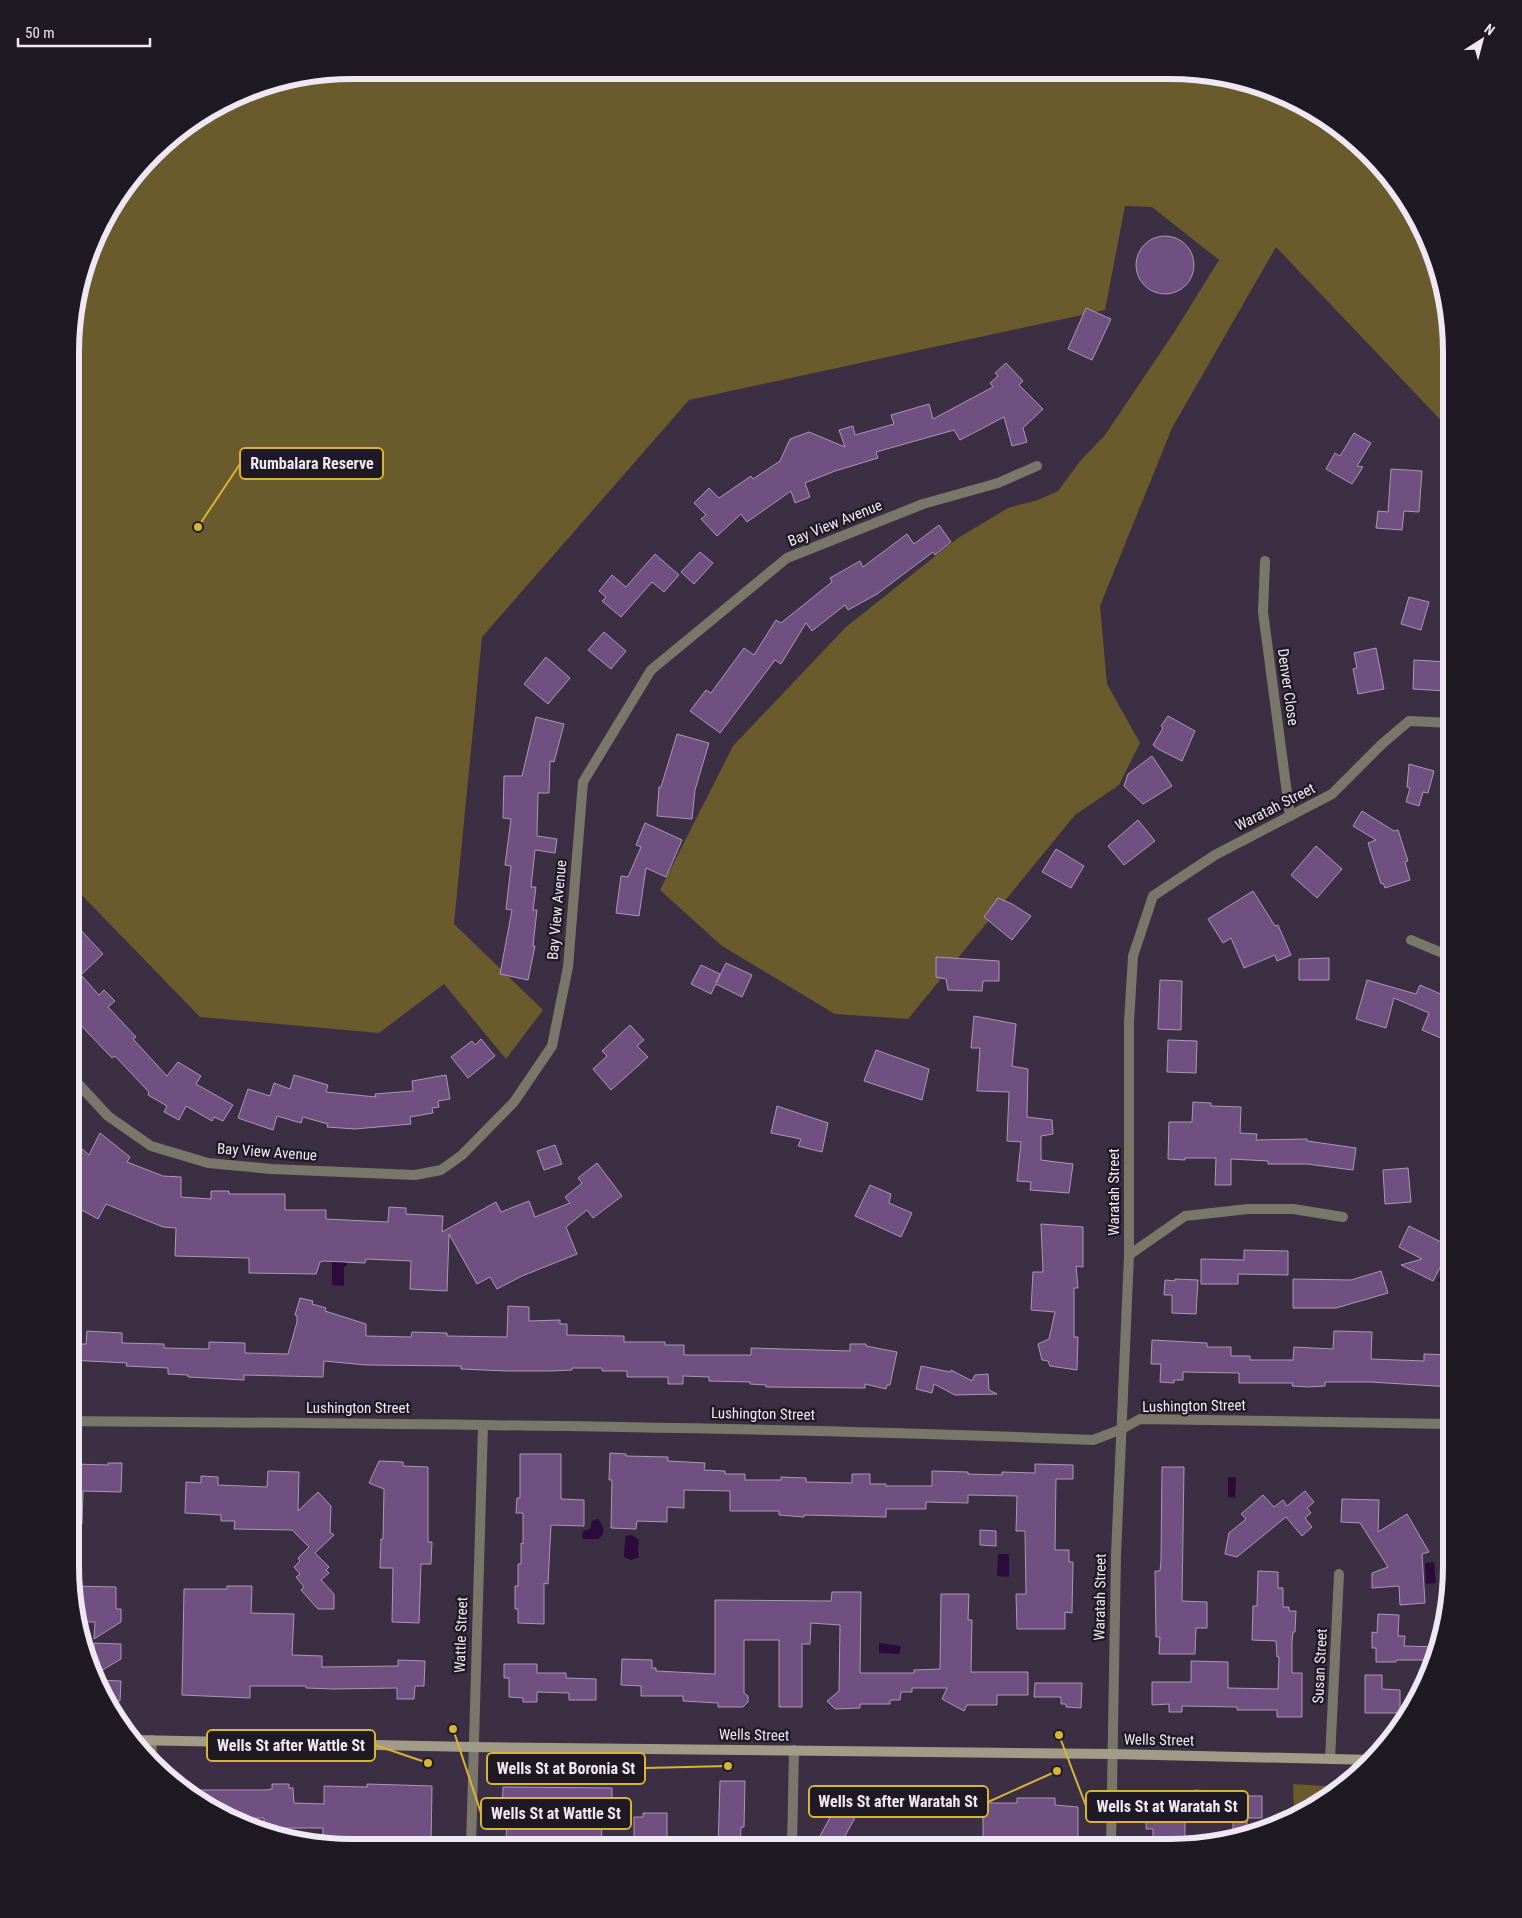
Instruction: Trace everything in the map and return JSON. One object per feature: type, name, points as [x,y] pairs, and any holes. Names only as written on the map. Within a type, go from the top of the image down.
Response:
[{"type":"street","name":"Bay View Avenue","points":[[79,1085],[108,1116],[151,1146],[208,1164],[415,1176],[441,1170],[462,1155],[514,1102],[552,1046],[568,967],[584,782],[651,670],[787,558],[923,504],[998,483],[1037,466]]},
{"type":"street","name":"Denver Close","points":[[1265,561],[1263,612],[1290,816]]},
{"type":"street","name":"Waratah Street","points":[[1111,1839],[1116,1556],[1129,1255],[1129,1022],[1133,956],[1153,896],[1215,854],[1332,794],[1382,744],[1410,721],[1443,723]]},
{"type":"street","points":[[1411,940],[1443,953]]},
{"type":"street","points":[[1129,1255],[1185,1216],[1248,1208],[1294,1209],[1343,1217]]},
{"type":"street","name":"Lushington Street","points":[[79,1421],[482,1424],[888,1432],[1093,1440],[1122,1429],[1140,1419],[1443,1424]]},
{"type":"street","name":"Wattle Street","points":[[471,1839],[472,1747],[482,1424]]},
{"type":"street","name":"Susan Street","points":[[1330,1759],[1339,1574]]},
{"type":"street","name":"Wells Street","points":[[141,1740],[472,1747],[1114,1754],[1362,1760]]},
{"type":"street","points":[[152,1740],[152,1752]]},
{"type":"street","points":[[792,1839],[794,1750]]},
{"type":"shaded area","points":[[334,79],[1188,79],[1224,84],[1258,93],[1307,115],[1350,146],[1376,172],[1397,200],[1407,215],[1422,247],[1429,264],[1438,298],[1443,334],[1443,423],[1276,247],[1172,428],[1100,606],[1107,684],[1140,743],[1119,785],[1075,815],[908,1019],[835,1014],[722,946],[660,890],[733,746],[846,627],[958,538],[1008,508],[1038,500],[1058,491],[1081,460],[1105,435],[1175,331],[1219,260],[1152,207],[1125,206],[1105,310],[689,400],[482,637],[454,924],[543,1010],[506,1059],[444,984],[379,1033],[200,1017],[79,892],[79,334],[84,298],[93,264],[115,215],[146,172],[172,146],[200,125],[231,107],[264,93],[298,84]]},
{"type":"shaded area","points":[[332,1262],[347,1262],[347,1265],[344,1267],[344,1286],[332,1285]]},
{"type":"shaded area","points":[[1443,1271],[1443,1284],[1438,1281]]},
{"type":"shaded area","points":[[1228,1477],[1236,1477],[1235,1498],[1228,1497]]},
{"type":"shaded area","points":[[597,1519],[602,1526],[602,1536],[598,1539],[583,1539],[583,1531],[590,1529],[592,1521]]},
{"type":"shaded area","points":[[632,1535],[639,1540],[639,1557],[631,1560],[624,1556],[626,1536]]},
{"type":"shaded area","points":[[998,1554],[1009,1554],[1009,1577],[997,1576]]},
{"type":"shaded area","points":[[1434,1562],[1436,1583],[1426,1584],[1425,1563]]},
{"type":"shaded area","points":[[879,1643],[901,1646],[899,1654],[879,1653]]},
{"type":"shaded area","points":[[1293,1784],[1331,1786],[1307,1803],[1294,1810]]},
{"type":"building","points":[[1159,236],[1171,236],[1186,244],[1194,259],[1194,271],[1186,286],[1171,294],[1159,294],[1144,286],[1136,271],[1136,259],[1144,244]]},
{"type":"building","points":[[1086,308],[1111,319],[1092,360],[1068,349]]},
{"type":"building","points":[[1006,363],[1023,381],[1019,385],[1043,409],[1023,428],[1027,442],[1012,446],[1004,417],[960,440],[954,430],[876,452],[878,458],[835,471],[805,483],[810,497],[795,503],[791,491],[747,522],[741,514],[717,536],[701,519],[706,515],[694,503],[709,488],[719,498],[751,476],[753,479],[780,461],[790,439],[809,432],[845,447],[839,430],[853,426],[855,435],[894,424],[891,415],[929,404],[933,419],[993,387],[990,383],[998,376],[995,373]]},
{"type":"building","points":[[1354,433],[1371,443],[1357,466],[1363,467],[1352,484],[1326,469],[1335,453],[1340,456]]},
{"type":"building","points":[[1391,469],[1422,471],[1419,512],[1404,511],[1402,530],[1376,528],[1378,511],[1388,512]]},
{"type":"building","points":[[939,525],[951,542],[935,555],[933,552],[877,594],[848,610],[845,605],[812,631],[806,623],[781,664],[775,660],[720,733],[690,711],[706,690],[711,693],[744,648],[754,655],[776,620],[781,623],[832,582],[830,578],[860,561],[863,567],[907,534],[914,544]]},
{"type":"building","points":[[700,552],[713,563],[694,584],[681,572]]},
{"type":"building","points":[[655,554],[679,575],[664,592],[652,582],[621,617],[602,601],[606,597],[599,591],[612,575],[626,587]]},
{"type":"building","points":[[1409,597],[1429,602],[1421,630],[1401,624]]},
{"type":"building","points":[[604,632],[626,651],[611,669],[588,650]]},
{"type":"building","points":[[1376,648],[1384,689],[1358,694],[1353,669],[1357,668],[1354,653]]},
{"type":"building","points":[[546,657],[570,678],[548,704],[524,684]]},
{"type":"building","points":[[1414,660],[1443,662],[1443,691],[1413,689]]},
{"type":"building","points":[[1168,716],[1195,731],[1182,761],[1153,745],[1163,728],[1161,726]]},
{"type":"building","points":[[536,717],[564,724],[554,762],[550,761],[549,793],[538,793],[537,836],[557,839],[555,853],[535,850],[531,887],[536,887],[533,910],[537,910],[533,946],[535,946],[528,980],[500,974],[512,910],[506,909],[511,866],[505,865],[511,819],[503,818],[504,776],[522,776]]},
{"type":"building","points":[[677,734],[709,743],[695,790],[692,819],[657,816],[659,787],[661,787]]},
{"type":"building","points":[[1152,756],[1172,786],[1143,804],[1124,786],[1128,774]]},
{"type":"building","points":[[1409,764],[1434,771],[1428,793],[1423,792],[1419,806],[1406,802],[1410,788],[1407,787]]},
{"type":"building","points":[[1362,811],[1394,831],[1398,830],[1408,861],[1405,862],[1410,880],[1385,888],[1383,883],[1381,884],[1368,843],[1376,840],[1353,826]]},
{"type":"building","points":[[1138,820],[1155,841],[1124,865],[1108,846]]},
{"type":"building","points":[[645,823],[682,840],[666,877],[646,868],[639,916],[616,913],[621,876],[628,877],[641,847],[636,845]]},
{"type":"building","points":[[1316,846],[1342,869],[1317,898],[1291,875]]},
{"type":"building","points":[[1056,849],[1084,866],[1071,888],[1042,872]]},
{"type":"building","points":[[1253,891],[1275,926],[1278,925],[1291,955],[1277,961],[1275,955],[1244,968],[1231,938],[1223,943],[1208,919]]},
{"type":"building","points":[[998,898],[1031,916],[1012,940],[984,917]]},
{"type":"building","points":[[79,928],[103,954],[81,975],[99,995],[104,990],[115,1001],[108,1007],[136,1037],[133,1039],[167,1076],[178,1062],[201,1076],[196,1084],[233,1105],[223,1121],[214,1117],[212,1121],[186,1106],[179,1120],[164,1112],[167,1106],[148,1095],[149,1092],[115,1056],[112,1058],[79,1023]]},
{"type":"building","points":[[936,957],[999,961],[999,981],[983,981],[982,991],[948,990],[946,979],[936,977]]},
{"type":"building","points":[[1329,958],[1329,980],[1299,980],[1299,959]]},
{"type":"building","points":[[726,963],[752,975],[742,997],[716,984],[711,994],[691,984],[701,965],[720,974],[716,983]]},
{"type":"building","points":[[1160,980],[1182,981],[1181,1030],[1158,1029]]},
{"type":"building","points":[[1367,980],[1416,994],[1420,985],[1443,995],[1443,1039],[1422,1030],[1429,1013],[1394,998],[1386,1028],[1356,1019]]},
{"type":"building","points":[[974,1016],[1016,1024],[1012,1066],[1028,1069],[1027,1117],[1052,1120],[1053,1134],[1041,1136],[1041,1160],[1073,1164],[1069,1193],[1030,1190],[1031,1182],[1017,1181],[1021,1142],[1007,1141],[1009,1092],[977,1091],[980,1048],[971,1048]]},
{"type":"building","points":[[630,1025],[644,1040],[637,1046],[648,1057],[611,1090],[593,1069],[607,1056],[602,1051]]},
{"type":"building","points":[[481,1039],[495,1056],[468,1078],[451,1057],[472,1041],[475,1045]]},
{"type":"building","points":[[1168,1040],[1197,1041],[1196,1073],[1167,1072]]},
{"type":"building","points":[[876,1050],[929,1069],[922,1100],[864,1081]]},
{"type":"building","points":[[294,1075],[328,1085],[326,1092],[376,1097],[375,1094],[413,1091],[412,1081],[446,1075],[450,1099],[438,1101],[439,1107],[432,1108],[433,1113],[410,1117],[411,1124],[355,1129],[327,1127],[328,1124],[303,1117],[301,1123],[277,1116],[273,1130],[238,1118],[248,1089],[270,1096],[274,1083],[290,1089]]},
{"type":"building","points":[[1193,1102],[1211,1103],[1211,1106],[1241,1107],[1240,1133],[1257,1134],[1256,1140],[1307,1139],[1307,1141],[1356,1148],[1353,1170],[1307,1164],[1268,1164],[1268,1161],[1231,1159],[1231,1185],[1215,1185],[1216,1158],[1168,1159],[1169,1122],[1192,1122]]},
{"type":"building","points":[[777,1106],[828,1123],[822,1152],[798,1146],[801,1139],[771,1133]]},
{"type":"building","points":[[100,1133],[130,1157],[127,1162],[163,1176],[181,1177],[181,1197],[211,1199],[211,1191],[229,1191],[229,1194],[285,1194],[285,1210],[326,1210],[326,1219],[388,1222],[389,1207],[406,1208],[406,1214],[443,1216],[442,1232],[496,1202],[501,1212],[529,1201],[535,1217],[570,1203],[565,1197],[582,1183],[578,1178],[597,1163],[622,1196],[593,1218],[587,1210],[566,1227],[577,1254],[522,1276],[497,1289],[490,1277],[477,1284],[449,1234],[447,1291],[410,1289],[411,1261],[366,1259],[365,1263],[324,1261],[320,1262],[316,1274],[249,1273],[249,1258],[175,1256],[176,1228],[163,1227],[106,1204],[98,1219],[79,1208],[79,1146],[89,1155]]},
{"type":"building","points":[[555,1145],[562,1164],[544,1170],[537,1151]]},
{"type":"building","points":[[1408,1168],[1411,1202],[1385,1204],[1383,1170]]},
{"type":"building","points":[[870,1185],[891,1194],[889,1203],[912,1213],[901,1237],[855,1216]]},
{"type":"building","points":[[1041,1224],[1083,1227],[1083,1267],[1076,1266],[1078,1288],[1074,1288],[1074,1337],[1078,1337],[1077,1370],[1050,1366],[1048,1361],[1042,1360],[1038,1344],[1049,1339],[1055,1312],[1031,1310],[1033,1272],[1043,1272]]},
{"type":"building","points":[[1409,1226],[1443,1241],[1443,1262],[1433,1281],[1401,1265],[1422,1259],[1399,1247]]},
{"type":"building","points":[[1244,1250],[1288,1251],[1288,1275],[1238,1274],[1238,1284],[1201,1284],[1201,1259],[1244,1260]]},
{"type":"building","points":[[1381,1271],[1388,1293],[1336,1308],[1293,1308],[1293,1279],[1351,1280]]},
{"type":"building","points":[[1175,1279],[1198,1280],[1196,1314],[1172,1313],[1172,1295],[1164,1295],[1165,1280],[1175,1281]]},
{"type":"building","points":[[300,1298],[313,1301],[312,1304],[326,1308],[325,1311],[366,1324],[366,1336],[411,1337],[412,1332],[447,1333],[447,1336],[507,1337],[508,1306],[529,1307],[529,1321],[560,1320],[560,1324],[567,1324],[567,1335],[624,1336],[624,1342],[665,1342],[665,1345],[684,1345],[684,1355],[751,1355],[751,1348],[850,1351],[850,1344],[866,1344],[866,1346],[897,1352],[890,1385],[887,1385],[886,1389],[865,1384],[865,1388],[766,1387],[766,1385],[750,1384],[750,1382],[709,1381],[709,1377],[683,1376],[683,1384],[668,1384],[668,1377],[627,1377],[627,1371],[602,1371],[602,1368],[507,1371],[461,1369],[461,1366],[366,1365],[324,1361],[323,1377],[244,1375],[244,1380],[188,1377],[188,1375],[168,1374],[168,1368],[126,1366],[127,1363],[79,1360],[79,1344],[86,1344],[87,1331],[122,1333],[122,1343],[164,1344],[164,1348],[209,1349],[209,1342],[245,1343],[245,1353],[288,1354],[297,1322],[297,1316],[295,1315]]},
{"type":"building","points":[[1334,1331],[1372,1332],[1371,1359],[1424,1361],[1424,1354],[1443,1355],[1443,1386],[1370,1382],[1325,1382],[1325,1386],[1308,1387],[1292,1386],[1293,1383],[1239,1383],[1239,1373],[1183,1372],[1183,1380],[1174,1380],[1174,1383],[1160,1382],[1161,1364],[1151,1364],[1152,1340],[1207,1343],[1207,1347],[1231,1347],[1231,1356],[1250,1356],[1250,1360],[1293,1360],[1294,1347],[1333,1349]]},
{"type":"building","points":[[921,1366],[950,1372],[951,1370],[972,1381],[975,1375],[988,1374],[989,1390],[997,1394],[955,1395],[934,1384],[932,1393],[916,1389]]},
{"type":"building","points":[[610,1453],[626,1454],[626,1456],[668,1457],[668,1461],[705,1463],[704,1470],[725,1471],[725,1474],[745,1474],[745,1480],[781,1480],[781,1477],[806,1478],[806,1482],[852,1483],[852,1474],[870,1474],[870,1484],[886,1484],[886,1486],[932,1486],[932,1471],[1002,1475],[1002,1472],[1035,1473],[1035,1464],[1073,1465],[1073,1479],[1056,1479],[1055,1550],[1069,1550],[1069,1562],[1073,1562],[1072,1613],[1065,1612],[1065,1629],[1017,1629],[1016,1594],[1026,1594],[1025,1531],[1016,1531],[1017,1496],[968,1495],[968,1503],[926,1502],[926,1509],[886,1509],[886,1517],[804,1515],[804,1517],[779,1515],[779,1511],[730,1511],[730,1491],[684,1490],[684,1508],[667,1507],[667,1522],[637,1521],[636,1529],[611,1528],[612,1480],[609,1480]]},
{"type":"building","points":[[520,1454],[561,1454],[561,1499],[584,1500],[584,1526],[551,1525],[548,1584],[544,1583],[544,1624],[518,1623],[518,1609],[515,1609],[515,1586],[518,1586],[518,1564],[521,1564],[521,1543],[523,1544],[523,1513],[516,1513],[517,1498],[520,1498]]},
{"type":"building","points":[[379,1461],[403,1462],[403,1466],[428,1467],[428,1542],[432,1542],[431,1564],[421,1564],[419,1623],[392,1622],[393,1568],[380,1568],[381,1539],[383,1539],[384,1489],[369,1483]]},
{"type":"building","points":[[108,1463],[122,1463],[121,1492],[83,1491],[82,1524],[79,1524],[79,1464],[108,1465]]},
{"type":"building","points":[[1162,1467],[1184,1467],[1182,1601],[1207,1602],[1207,1628],[1196,1628],[1195,1654],[1159,1654],[1160,1637],[1156,1637],[1155,1571],[1160,1571],[1161,1561]]},
{"type":"building","points":[[268,1471],[299,1472],[298,1511],[318,1492],[331,1506],[330,1532],[334,1535],[315,1553],[329,1567],[326,1570],[329,1573],[321,1580],[334,1594],[334,1609],[318,1609],[301,1590],[304,1587],[296,1577],[300,1574],[294,1567],[300,1561],[298,1558],[309,1547],[292,1530],[234,1529],[235,1521],[221,1521],[221,1515],[185,1513],[186,1482],[201,1483],[201,1476],[218,1477],[218,1485],[267,1487]]},
{"type":"building","points":[[1305,1491],[1314,1502],[1307,1508],[1311,1513],[1305,1518],[1312,1527],[1302,1536],[1286,1517],[1237,1557],[1225,1554],[1229,1533],[1246,1519],[1241,1514],[1263,1495],[1274,1507],[1283,1500],[1287,1506]]},
{"type":"building","points":[[1342,1499],[1379,1500],[1378,1532],[1407,1514],[1429,1552],[1422,1554],[1425,1603],[1400,1605],[1399,1586],[1372,1588],[1372,1573],[1388,1567],[1360,1523],[1341,1522]]},
{"type":"building","points":[[980,1530],[996,1531],[996,1546],[980,1545]]},
{"type":"building","points":[[1258,1571],[1278,1572],[1278,1588],[1283,1588],[1283,1607],[1289,1607],[1289,1611],[1296,1611],[1295,1632],[1293,1632],[1292,1642],[1292,1673],[1302,1673],[1302,1717],[1277,1717],[1277,1710],[1237,1710],[1237,1707],[1182,1706],[1182,1712],[1169,1712],[1169,1704],[1152,1705],[1152,1682],[1191,1682],[1191,1661],[1228,1662],[1228,1688],[1278,1689],[1279,1657],[1277,1657],[1276,1641],[1252,1640],[1253,1606],[1257,1606]]},
{"type":"building","points":[[79,1586],[116,1587],[116,1609],[121,1609],[121,1622],[94,1639],[95,1622],[84,1622]]},
{"type":"building","points":[[227,1586],[252,1586],[251,1613],[294,1614],[292,1655],[322,1656],[322,1667],[398,1666],[398,1660],[425,1661],[424,1686],[415,1686],[414,1699],[397,1699],[397,1688],[334,1689],[306,1688],[306,1686],[250,1686],[250,1698],[182,1695],[184,1589],[227,1589]]},
{"type":"building","points":[[832,1592],[861,1592],[860,1673],[914,1673],[914,1670],[940,1669],[941,1594],[969,1594],[968,1620],[972,1620],[971,1672],[1028,1672],[1028,1695],[997,1695],[997,1705],[967,1705],[964,1711],[942,1699],[947,1688],[912,1688],[912,1692],[901,1692],[900,1700],[890,1700],[890,1704],[860,1704],[860,1708],[835,1709],[827,1701],[839,1691],[840,1625],[811,1623],[810,1644],[802,1644],[802,1707],[779,1707],[779,1640],[744,1640],[744,1693],[748,1696],[748,1702],[743,1707],[718,1707],[718,1703],[683,1701],[683,1696],[641,1696],[641,1686],[621,1685],[622,1659],[652,1660],[652,1668],[656,1668],[656,1671],[715,1674],[715,1600],[831,1601]]},
{"type":"building","points":[[1378,1614],[1399,1615],[1398,1636],[1405,1636],[1404,1646],[1431,1647],[1427,1660],[1376,1662],[1376,1648],[1372,1648],[1372,1632],[1377,1633]]},
{"type":"building","points":[[94,1643],[121,1644],[121,1659],[100,1671],[94,1656]]},
{"type":"building","points":[[504,1664],[537,1664],[537,1673],[566,1673],[566,1678],[596,1679],[596,1700],[569,1700],[569,1693],[537,1692],[537,1702],[523,1702],[523,1698],[509,1697],[509,1678],[504,1678]]},
{"type":"building","points":[[1365,1675],[1382,1675],[1382,1689],[1400,1690],[1400,1713],[1365,1713]]},
{"type":"building","points":[[104,1680],[121,1681],[120,1701],[114,1701]]},
{"type":"building","points":[[1035,1683],[1082,1683],[1081,1708],[1066,1707],[1066,1704],[1061,1704],[1061,1697],[1034,1697]]},
{"type":"building","points":[[720,1781],[745,1781],[744,1827],[741,1827],[740,1839],[718,1839]]},
{"type":"building","points":[[272,1784],[289,1784],[289,1788],[293,1788],[294,1803],[324,1804],[324,1786],[367,1787],[367,1784],[432,1786],[431,1839],[334,1839],[323,1838],[323,1828],[284,1828],[284,1831],[264,1825],[264,1818],[247,1818],[231,1811],[198,1792],[198,1790],[272,1789]]},
{"type":"building","points":[[503,1787],[612,1788],[612,1826],[602,1826],[601,1839],[506,1839],[507,1808],[502,1808]]},
{"type":"building","points":[[1195,1790],[1209,1791],[1209,1793],[1262,1796],[1262,1818],[1247,1818],[1247,1828],[1233,1832],[1233,1821],[1185,1818],[1185,1837],[1179,1837],[1179,1839],[1153,1839],[1153,1829],[1146,1829],[1146,1820],[1143,1820],[1145,1795],[1161,1795],[1160,1800],[1195,1801]]},
{"type":"building","points":[[844,1792],[863,1803],[843,1839],[825,1839],[820,1836]]},
{"type":"building","points":[[958,1792],[986,1793],[985,1803],[1017,1803],[1017,1798],[1055,1798],[1055,1805],[1078,1807],[1078,1839],[983,1839],[983,1813],[948,1812],[948,1817],[865,1816],[866,1799],[909,1800],[909,1794],[958,1794]]},
{"type":"building","points":[[643,1813],[667,1813],[667,1839],[634,1839],[634,1817],[643,1817]]},
{"type":"place","name":"Rumbalara Reserve","points":[[198,527]]},
{"type":"place","name":"Wells St at Wattle St","points":[[453,1729]]},
{"type":"place","name":"Wells St at Waratah St","points":[[1059,1735]]},
{"type":"place","name":"Wells St after Wattle St","points":[[428,1763]]},
{"type":"place","name":"Wells St at Boronia St","points":[[728,1766]]},
{"type":"place","name":"Wells St after Waratah St","points":[[1057,1771]]}]
